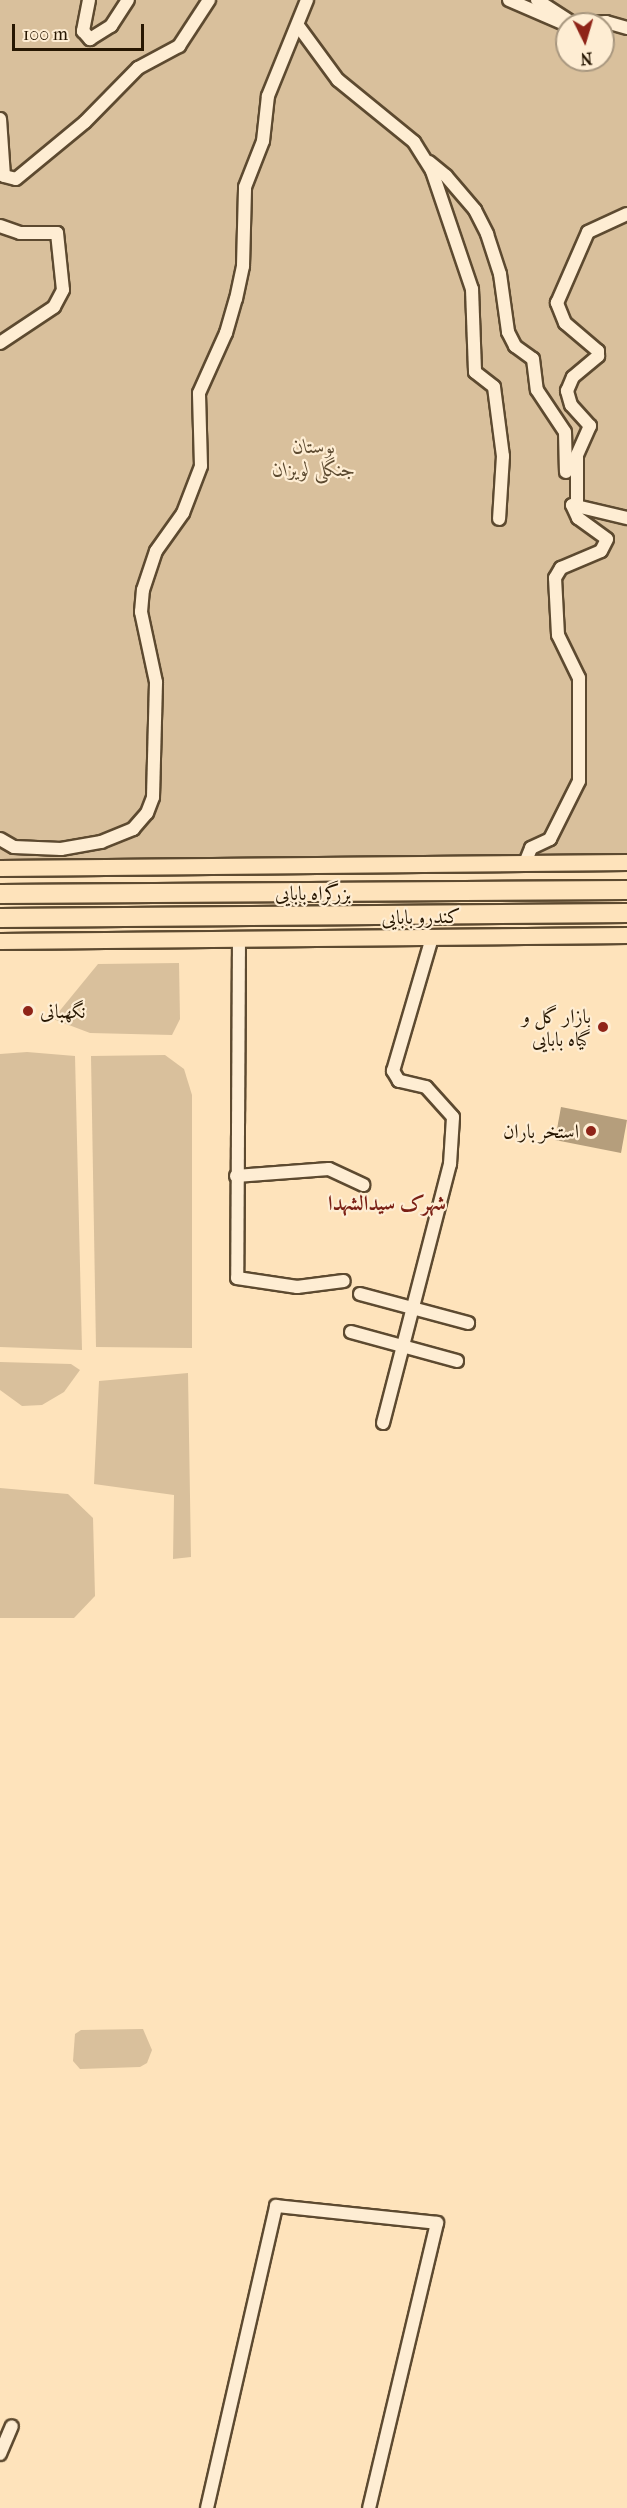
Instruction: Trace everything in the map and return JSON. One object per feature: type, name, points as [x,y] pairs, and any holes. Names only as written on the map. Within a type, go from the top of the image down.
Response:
[{"type":"highway","name":"بزرگراه بابایی","points":[[0,894],[627,890]]},
{"type":"highway","name":"بزرگراه بابایی","points":[[0,918],[627,913]]},
{"type":"main road","points":[[0,868],[627,863]]},
{"type":"main road","points":[[0,877],[159,867]]},
{"type":"main road","name":"کندرو بابایی","points":[[0,941],[627,935]]},
{"type":"street","points":[[89,0],[83,31],[90,39],[111,26],[128,0]]},
{"type":"street","points":[[0,119],[4,176],[16,179],[78,128],[138,68],[179,46],[209,0]]},
{"type":"street","points":[[0,839],[14,847],[61,849],[101,842],[133,829],[147,813],[153,797],[156,682],[141,612],[143,590],[156,551],[183,513],[201,466],[199,393],[226,333],[236,299],[243,266],[245,187],[263,141],[268,96],[299,27],[307,0]]},
{"type":"street","points":[[509,0],[555,20]]},
{"type":"street","points":[[537,0],[556,12]]},
{"type":"street","points":[[299,27],[338,80],[414,142],[428,162],[470,278],[475,372],[494,387],[503,456],[499,519]]},
{"type":"street","points":[[428,162],[446,176],[475,210],[488,234],[500,274],[508,332],[515,346],[533,359],[537,390],[565,432],[566,472]]},
{"type":"street","points":[[577,504],[577,455],[590,426],[571,405],[567,390],[573,377],[594,360],[598,351],[565,323],[558,303],[588,232],[627,214]]},
{"type":"street","points":[[0,226],[20,233],[57,233],[63,278],[61,297],[54,307],[0,343]]},
{"type":"street","points":[[525,863],[531,848],[550,839],[579,781],[579,678],[558,635],[555,578],[561,568],[601,552],[607,539],[572,511],[572,505],[577,504],[604,515],[627,519]]},
{"type":"street","points":[[383,1423],[450,1164],[453,1117],[426,1087],[399,1081],[393,1071],[432,938]]},
{"type":"street","points":[[239,939],[237,1278],[297,1287],[344,1281]]},
{"type":"street","points":[[236,1176],[329,1169],[363,1185]]},
{"type":"street","points":[[360,1294],[468,1323]]},
{"type":"street","points":[[351,1332],[457,1361]]},
{"type":"street","points":[[207,2508],[276,2206],[437,2223],[369,2508]]},
{"type":"street","points":[[0,2454],[12,2426]]},
{"type":"green space","name":"بوستان جنگلی لویزان","points":[[0,0],[627,0],[627,857],[0,860]]},
{"type":"green space","points":[[179,963],[180,1019],[172,1035],[90,1033],[53,1019],[98,964]]},
{"type":"green space","points":[[27,1052],[75,1056],[82,1350],[0,1347],[0,1054]]},
{"type":"green space","points":[[165,1055],[184,1069],[192,1095],[192,1348],[96,1347],[91,1056]]},
{"type":"green space","points":[[0,1362],[71,1364],[80,1370],[64,1392],[42,1405],[22,1406],[0,1390]]},
{"type":"green space","points":[[188,1373],[191,1557],[173,1559],[174,1495],[94,1484],[99,1381]]},
{"type":"green space","points":[[0,1488],[68,1494],[93,1518],[95,1596],[74,1618],[0,1618]]},
{"type":"green space","points":[[143,2029],[152,2050],[147,2063],[140,2067],[80,2069],[73,2061],[75,2034],[81,2030]]},
{"type":"shaded area","name":"استخر باران","points":[[561,1107],[627,1120],[621,1153],[555,1140]]},
{"type":"place","name":"نگهبانی","points":[[28,1011]]},
{"type":"place","name":"بازار گل و گیاه بابایی","points":[[603,1027]]},
{"type":"place","name":"استخر باران","points":[[591,1131]]},
{"type":"district","name":"شهرک سیدالشهدا","points":[[387,1203]]}]
